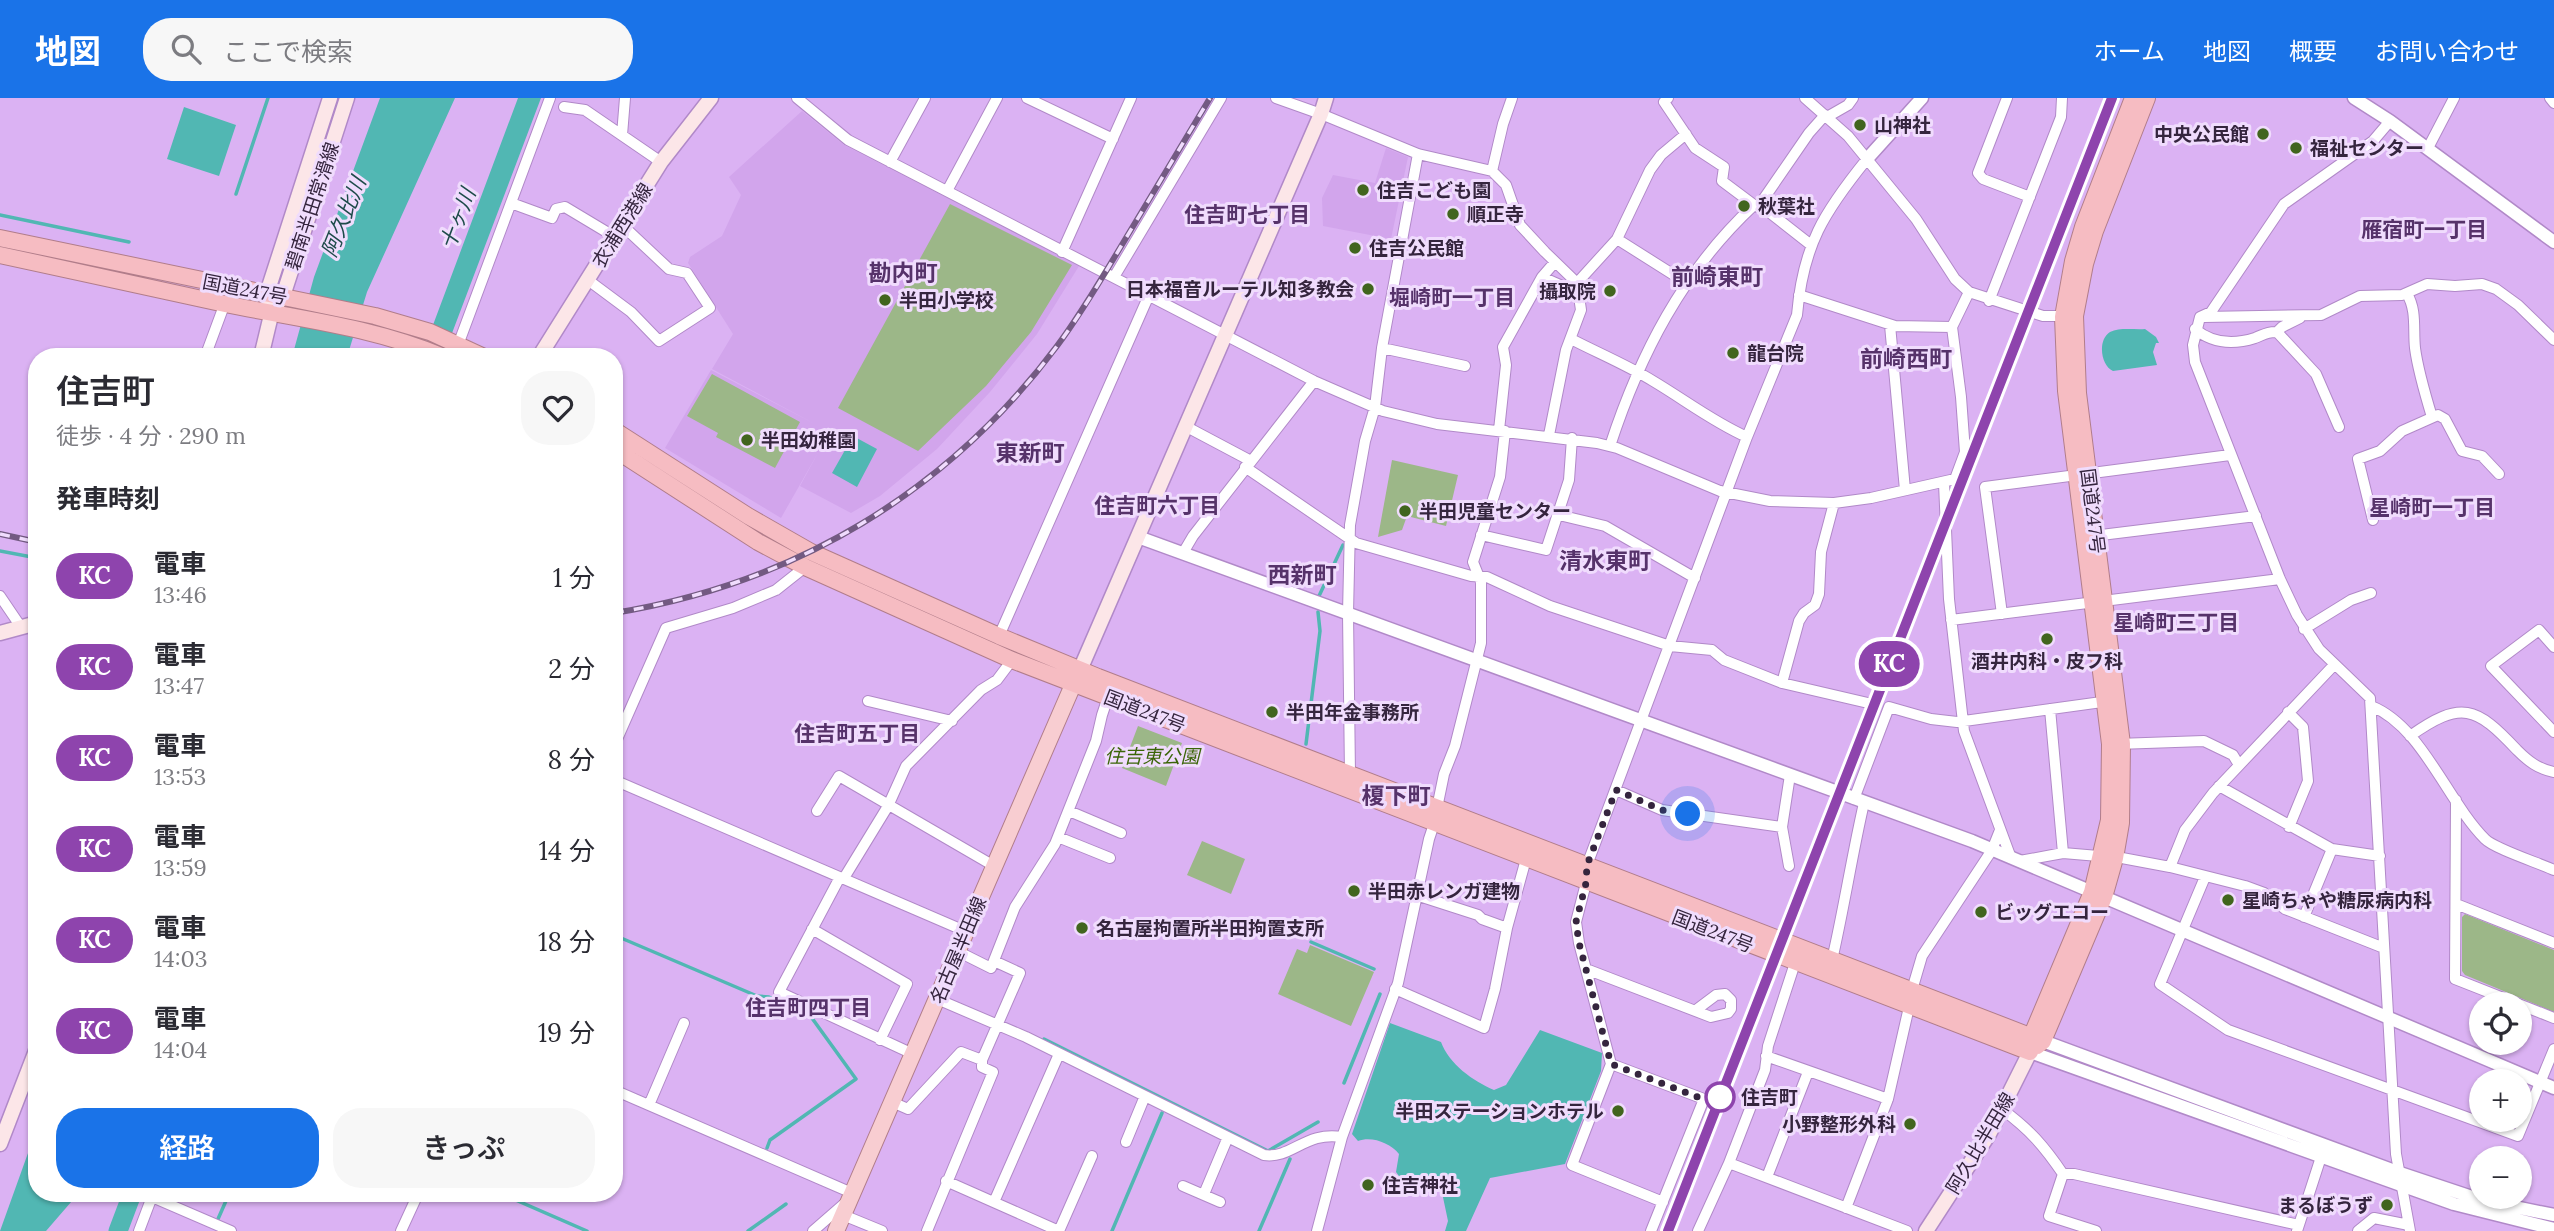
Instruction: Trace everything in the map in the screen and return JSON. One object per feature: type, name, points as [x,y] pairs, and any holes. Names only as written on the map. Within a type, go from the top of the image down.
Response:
[{"type":"highway","name":"国道247号","points":[[2034,1043],[2098,894],[2108,857],[2116,744],[2083,475],[2066,391],[2073,261],[2083,226],[2133,98]]},
{"type":"highway","name":"国道247号","points":[[2069,316],[2095,231],[2147,98]]},
{"type":"highway","name":"国道247号","points":[[0,239],[304,300],[411,335],[430,348]]},
{"type":"highway","name":"国道247号","points":[[0,255],[225,303],[455,343],[465,348]]},
{"type":"highway","name":"国道247号","points":[[623,436],[748,516],[811,552],[999,636],[1077,677],[1108,697],[1435,816],[1587,865],[1912,990],[2034,1043]]},
{"type":"highway","name":"国道247号","points":[[623,455],[758,542],[805,568],[1012,660],[1077,677],[1350,775],[1526,859],[1586,883],[1909,1007],[2034,1043]]},
{"type":"main road","name":"碧南半田常滑線","points":[[272,311],[267,293],[297,197],[299,178],[330,98]]},
{"type":"main road","name":"碧南半田常滑線","points":[[263,348],[272,311],[284,296],[347,98]]},
{"type":"main road","name":"衣浦西港線","points":[[545,348],[662,162],[711,98]]},
{"type":"main road","points":[[1077,677],[1326,98]]},
{"type":"main road","points":[[0,633],[28,625]]},
{"type":"main road","name":"名古屋半田線","points":[[836,1231],[1077,677]]},
{"type":"main road","name":"阿久比半田線","points":[[1926,1231],[2003,1110],[2034,1043]]},
{"type":"main road","points":[[0,1144],[28,1071]]},
{"type":"street","points":[[455,343],[550,98]]},
{"type":"street","points":[[622,135],[625,98]]},
{"type":"street","points":[[797,98],[848,140],[1314,381],[1383,411],[1437,424],[1549,435],[1610,446],[1727,492],[1770,501],[1834,503],[1871,498],[1955,479],[1965,452],[1952,327],[1969,292]]},
{"type":"street","points":[[890,162],[925,98]]},
{"type":"street","points":[[947,191],[997,98]]},
{"type":"street","points":[[1027,98],[1113,139]]},
{"type":"street","points":[[1062,251],[1131,98]]},
{"type":"street","points":[[1114,277],[1221,98]]},
{"type":"street","points":[[1276,98],[1418,154],[1492,171],[1506,185],[1520,225],[1578,288],[1581,310],[1558,380],[1549,435]]},
{"type":"street","points":[[1492,171],[1512,98]]},
{"type":"street","points":[[1668,98],[1664,102],[1695,148],[1724,167],[1722,181],[1811,244]]},
{"type":"street","points":[[1805,98],[1848,136],[1916,219],[1955,279],[1969,292],[1989,301],[2043,316],[2069,316]]},
{"type":"street","points":[[1610,446],[1639,373],[1685,282],[1721,236],[1756,206],[1810,133],[1826,116],[1849,105],[1853,98]]},
{"type":"street","points":[[1663,1202],[1572,1165],[1611,1064],[1576,922],[1586,883],[1587,865],[1746,437],[1797,316],[1811,244],[1823,217],[1867,159],[1922,98]]},
{"type":"street","points":[[2007,98],[1978,173],[1983,179],[2031,197]]},
{"type":"street","points":[[1989,301],[2061,117],[2062,98]]},
{"type":"street","points":[[2354,98],[2428,148],[2554,242]]},
{"type":"street","points":[[2428,148],[2454,98]]},
{"type":"street","points":[[2550,98],[2554,103]]},
{"type":"street","points":[[564,107],[585,110],[662,162]]},
{"type":"street","points":[[2358,1231],[2374,1218],[2409,1228],[2396,1154],[2371,705],[2365,691],[2334,665],[2304,629],[2280,579],[2230,455],[2195,362],[2193,345],[2200,317],[2211,312],[2284,204],[2373,141],[2390,121]]},
{"type":"street","points":[[1578,288],[1617,239],[1650,170],[1661,155],[1686,134]]},
{"type":"street","points":[[1350,775],[1350,539],[1365,441],[1375,407],[1382,348],[1418,154]]},
{"type":"street","points":[[511,203],[552,218],[556,209],[565,207],[618,231],[669,268],[687,273],[710,308],[659,341],[631,312],[588,280]]},
{"type":"street","points":[[1617,239],[1685,282]]},
{"type":"street","points":[[1317,1231],[1342,1137],[1395,989],[1444,774],[1455,746],[1481,643],[1480,582],[1473,562],[1500,477],[1506,365],[1503,347],[1542,277],[1555,262]]},
{"type":"street","points":[[1542,277],[1578,288]]},
{"type":"street","points":[[2200,317],[2303,317],[2321,315],[2360,296],[2407,294],[2427,284],[2488,286],[2518,305],[2554,340]]},
{"type":"street","points":[[2407,294],[2414,315],[2415,349],[2432,417]]},
{"type":"street","points":[[999,636],[1149,295]]},
{"type":"street","points":[[1799,295],[1890,325],[1952,327]]},
{"type":"street","points":[[208,348],[225,303]]},
{"type":"street","points":[[2277,332],[2303,317]]},
{"type":"street","points":[[1890,325],[1905,490]]},
{"type":"street","points":[[2195,329],[2217,343],[2252,339],[2270,331],[2277,332],[2316,374],[2339,427]]},
{"type":"street","points":[[1571,339],[1639,373],[1714,422],[1746,437]]},
{"type":"street","points":[[1382,348],[1465,366]]},
{"type":"street","points":[[1183,553],[1193,536],[1314,381]]},
{"type":"street","points":[[2373,520],[2358,459],[2380,452],[2402,431],[2432,417],[2438,415],[2445,419],[2462,452],[2482,456],[2499,474]]},
{"type":"street","points":[[1185,426],[1248,464],[1350,539],[1415,561],[1503,582],[1537,601],[1670,646],[1712,650],[1724,660],[1782,683],[1868,703]]},
{"type":"street","points":[[1481,535],[1546,550],[1569,480],[1572,438]]},
{"type":"street","points":[[2002,614],[1985,487],[2230,455]]},
{"type":"street","points":[[1944,483],[1951,620],[1963,720],[1968,745],[2000,830],[2015,860]]},
{"type":"street","points":[[1782,683],[1799,621],[1804,613],[1815,605],[1819,594],[1821,552],[1834,503]]},
{"type":"street","points":[[1559,515],[1605,526],[1695,578]]},
{"type":"street","points":[[2091,536],[2256,516]]},
{"type":"street","points":[[1138,537],[1992,850],[2554,1088]]},
{"type":"street","points":[[623,726],[666,628],[733,608],[776,590],[805,568]]},
{"type":"street","points":[[1951,620],[2280,579]]},
{"type":"street","points":[[2304,629],[2351,600],[2371,593]]},
{"type":"street","points":[[0,596],[21,627]]},
{"type":"street","points":[[2554,647],[2539,630],[2491,666],[2554,732]]},
{"type":"street","points":[[913,1055],[779,992],[842,877],[888,806],[906,766],[981,690],[997,680],[1012,660]]},
{"type":"street","points":[[2170,867],[2185,830],[2219,786],[2334,665]]},
{"type":"street","points":[[957,951],[991,968],[1015,907],[1058,837],[1097,741],[1108,697]]},
{"type":"street","points":[[868,701],[952,721]]},
{"type":"street","points":[[1832,960],[1843,917],[1859,801],[1889,707],[1931,719],[1957,722],[2111,701]]},
{"type":"street","points":[[2371,705],[2388,713],[2410,736],[2487,841],[2554,870]]},
{"type":"street","points":[[2050,709],[2063,853]]},
{"type":"street","points":[[2288,712],[2303,727],[2308,781],[2289,827]]},
{"type":"street","points":[[2410,736],[2444,715],[2467,713],[2488,720],[2532,764],[2554,772]]},
{"type":"street","points":[[2116,744],[2204,740],[2233,755],[2239,765]]},
{"type":"street","points":[[1789,866],[1782,827],[1790,775]]},
{"type":"street","points":[[817,811],[839,776],[994,866]]},
{"type":"street","points":[[623,784],[965,931]]},
{"type":"street","points":[[2219,786],[2332,849],[2380,856]]},
{"type":"street","points":[[1616,790],[1662,810],[1782,827]]},
{"type":"street","points":[[2456,800],[2455,979],[2554,1018]]},
{"type":"street","points":[[1069,811],[1121,833]]},
{"type":"street","points":[[1912,990],[1923,956],[1992,850],[2000,830]]},
{"type":"street","points":[[1058,837],[1110,858]]},
{"type":"street","points":[[2304,917],[2332,849]]},
{"type":"street","points":[[2015,860],[2063,853],[2170,867],[2264,893],[2285,909],[2384,948]]},
{"type":"street","points":[[1395,989],[1484,1028],[1526,859]]},
{"type":"street","points":[[2205,877],[2160,984],[2228,1030],[2518,1136],[2554,1049]]},
{"type":"street","points":[[1416,895],[1478,915],[1507,928]]},
{"type":"street","points":[[2456,904],[2554,943]]},
{"type":"street","points":[[812,929],[907,984],[880,1040]]},
{"type":"street","points":[[927,1231],[993,1072],[982,1067],[982,1060],[1020,973],[994,961]]},
{"type":"street","points":[[1698,1231],[1729,1163],[1765,1070],[1766,1056],[1795,963]]},
{"type":"street","points":[[1586,969],[1696,1010]]},
{"type":"street","points":[[937,999],[998,1025],[1269,1156],[1287,1151],[1317,1136],[1342,1137]]},
{"type":"street","points":[[1846,1208],[1888,1099],[1909,1007]]},
{"type":"street","points":[[649,1105],[684,1023]]},
{"type":"street","points":[[2034,1043],[2321,1157],[2454,1204],[2540,1228],[2554,1229]]},
{"type":"street","points":[[2034,1043],[2400,1173],[2482,1200],[2554,1215]]},
{"type":"street","points":[[892,1102],[908,1109],[961,1052],[982,1060]]},
{"type":"street","points":[[994,1202],[1059,1054]]},
{"type":"street","points":[[1766,1056],[1888,1099]]},
{"type":"street","points":[[1611,1064],[1703,1099],[1651,1231]]},
{"type":"street","points":[[1767,1177],[1808,1072]]},
{"type":"street","points":[[623,1094],[848,1202],[882,1231]]},
{"type":"street","points":[[1126,1142],[1145,1097]]},
{"type":"street","points":[[2003,1110],[2028,1128],[2045,1146],[2063,1174]]},
{"type":"street","points":[[1203,1194],[1228,1137]]},
{"type":"street","points":[[946,1181],[1059,1231],[1092,1157]]},
{"type":"street","points":[[2063,1174],[2074,1174],[2298,1228],[2321,1157]]},
{"type":"street","points":[[1729,1163],[1907,1231]]},
{"type":"street","points":[[2063,1174],[2049,1216],[2096,1231]]},
{"type":"street","points":[[1183,1186],[1220,1202]]},
{"type":"street","points":[[139,1231],[150,1202]]},
{"type":"street","points":[[168,1202],[227,1230]]},
{"type":"street","points":[[401,1231],[414,1202]]},
{"type":"street","points":[[813,1231],[848,1202]]},
{"type":"shaded area","name":"半田小学校","points":[[802,111],[844,145],[1079,266],[1037,334],[990,392],[937,449],[880,496],[851,513],[800,486],[819,451],[781,518],[665,448],[711,370],[817,425],[712,369],[733,334],[688,263],[690,257],[722,236],[741,195],[729,177]]},
{"type":"shaded area","name":"住吉こども園","points":[[1386,148],[1408,157],[1391,239],[1323,226],[1322,198],[1333,175],[1375,183]]},
{"type":"green space","points":[[950,204],[1072,265],[1031,332],[986,386],[918,451],[838,408]]},
{"type":"green space","points":[[712,374],[800,422],[775,468],[716,437],[718,433],[687,416]]},
{"type":"green space","points":[[1392,460],[1458,475],[1446,526],[1407,516],[1402,530],[1378,537]]},
{"type":"green space","name":"住吉東公園","points":[[1138,726],[1182,743],[1166,786],[1122,768]]},
{"type":"green space","points":[[1202,841],[1245,859],[1231,894],[1187,875]]},
{"type":"green space","points":[[2465,914],[2554,950],[2554,1012],[2532,1003],[2532,992],[2506,992],[2465,975],[2462,971],[2462,917]]},
{"type":"green space","points":[[1310,945],[1374,972],[1351,1026],[1278,994],[1297,949],[1307,953]]},
{"type":"water","name":"阿久比川","points":[[380,98],[455,98],[367,292],[350,348],[294,348],[314,277]]},
{"type":"water","points":[[518,98],[541,98],[446,348],[424,348]]},
{"type":"water","points":[[184,107],[236,125],[219,176],[167,159]]},
{"type":"water","points":[[2145,329],[2156,337],[2159,343],[2156,343],[2153,352],[2157,365],[2113,371],[2109,368],[2102,353],[2106,336],[2118,330]]},
{"type":"water","points":[[853,436],[877,449],[857,487],[832,473]]},
{"type":"water","points":[[1390,1023],[1441,1042],[1450,1058],[1463,1071],[1494,1090],[1506,1085],[1540,1030],[1602,1053],[1601,1071],[1565,1164],[1490,1178],[1466,1231],[1445,1231],[1448,1221],[1440,1183],[1432,1179],[1411,1188],[1407,1187],[1396,1172],[1399,1154],[1395,1150],[1375,1140],[1358,1141],[1352,1134]]},
{"type":"water","points":[[28,1153],[28,1202],[71,1202],[46,1231],[0,1231]]},
{"type":"waterway","points":[[236,194],[268,98]]},
{"type":"waterway","points":[[0,215],[129,242]]},
{"type":"waterway","points":[[1319,596],[1343,545]]},
{"type":"waterway","points":[[0,551],[28,556]]},
{"type":"waterway","points":[[1306,744],[1320,631],[1318,612]]},
{"type":"waterway","points":[[623,939],[757,996],[769,997],[809,1014],[856,1079],[770,1140],[767,1148]]},
{"type":"waterway","points":[[1311,942],[1374,969]]},
{"type":"waterway","points":[[1344,1083],[1380,994]]},
{"type":"waterway","points":[[1044,1039],[1268,1151],[1318,1122]]},
{"type":"waterway","points":[[1112,1231],[1162,1113]]},
{"type":"waterway","points":[[1259,1231],[1290,1159]]},
{"type":"waterway","name":"十ヶ川","points":[[118,1231],[129,1202]]},
{"type":"waterway","points":[[218,1219],[225,1202]]},
{"type":"waterway","points":[[520,1202],[587,1231]]},
{"type":"waterway","points":[[748,1231],[786,1204]]},
{"type":"railway","points":[[623,611],[680,599],[744,580],[805,554],[862,523],[916,487],[967,445],[1014,398],[1066,334],[1210,98]]},
{"type":"railway","points":[[1668,1231],[2112,98]]},
{"type":"railway","points":[[0,534],[28,540]]},
{"type":"train","name":"KC","points":[[1668,1231],[2112,98]]},
{"type":"place","name":"山神社","points":[[1860,125]]},
{"type":"place","name":"中央公民館","points":[[2263,134]]},
{"type":"place","name":"福祉センター","points":[[2296,148]]},
{"type":"place","name":"住吉こども園","points":[[1363,190]]},
{"type":"place","name":"秋葉社","points":[[1744,206]]},
{"type":"place","name":"順正寺","points":[[1453,214]]},
{"type":"place","name":"住吉公民館","points":[[1355,248]]},
{"type":"place","name":"日本福音ルーテル知多教会","points":[[1368,289]]},
{"type":"place","name":"攝取院","points":[[1610,291]]},
{"type":"place","name":"半田小学校","points":[[885,300]]},
{"type":"place","name":"龍台院","points":[[1733,353]]},
{"type":"place","name":"半田幼稚園","points":[[747,440]]},
{"type":"place","name":"半田児童センター","points":[[1405,511]]},
{"type":"place","name":"酒井内科・皮フ科","points":[[2047,639]]},
{"type":"place","name":"半田年金事務所","points":[[1272,712]]},
{"type":"place","name":"半田赤レンガ建物","points":[[1354,891]]},
{"type":"place","name":"星崎ちゃや糖尿病内科","points":[[2228,900]]},
{"type":"place","name":"ビッグエコー","points":[[1981,912]]},
{"type":"place","name":"名古屋拘置所半田拘置支所","points":[[1082,928]]},
{"type":"place","name":"住吉町","points":[[1720,1097]]},
{"type":"place","name":"半田ステーションホテル","points":[[1618,1111]]},
{"type":"place","name":"小野整形外科","points":[[1910,1124]]},
{"type":"place","name":"住吉神社","points":[[1368,1185]]},
{"type":"place","name":"まるぼうず","points":[[2387,1205]]},
{"type":"district","name":"住吉町七丁目","points":[[1247,215]]},
{"type":"district","name":"雁宿町一丁目","points":[[2424,230]]},
{"type":"district","name":"勘内町","points":[[903,273]]},
{"type":"district","name":"前崎東町","points":[[1717,277]]},
{"type":"district","name":"堀崎町一丁目","points":[[1452,298]]},
{"type":"district","name":"前崎西町","points":[[1906,359]]},
{"type":"district","name":"東新町","points":[[1030,453]]},
{"type":"district","name":"住吉町六丁目","points":[[1157,506]]},
{"type":"district","name":"星崎町一丁目","points":[[2432,508]]},
{"type":"district","name":"清水東町","points":[[1605,561]]},
{"type":"district","name":"西新町","points":[[1302,575]]},
{"type":"district","name":"星崎町三丁目","points":[[2176,623]]},
{"type":"district","name":"住吉町五丁目","points":[[857,734]]},
{"type":"district","name":"榎下町","points":[[1396,796]]},
{"type":"district","name":"住吉町四丁目","points":[[808,1008]]},
{"type":"route","points":[[1688,814],[1662,810],[1616,790],[1587,865],[1586,883],[1576,922],[1579,943],[1611,1064],[1703,1099],[1720,1097]]}]
